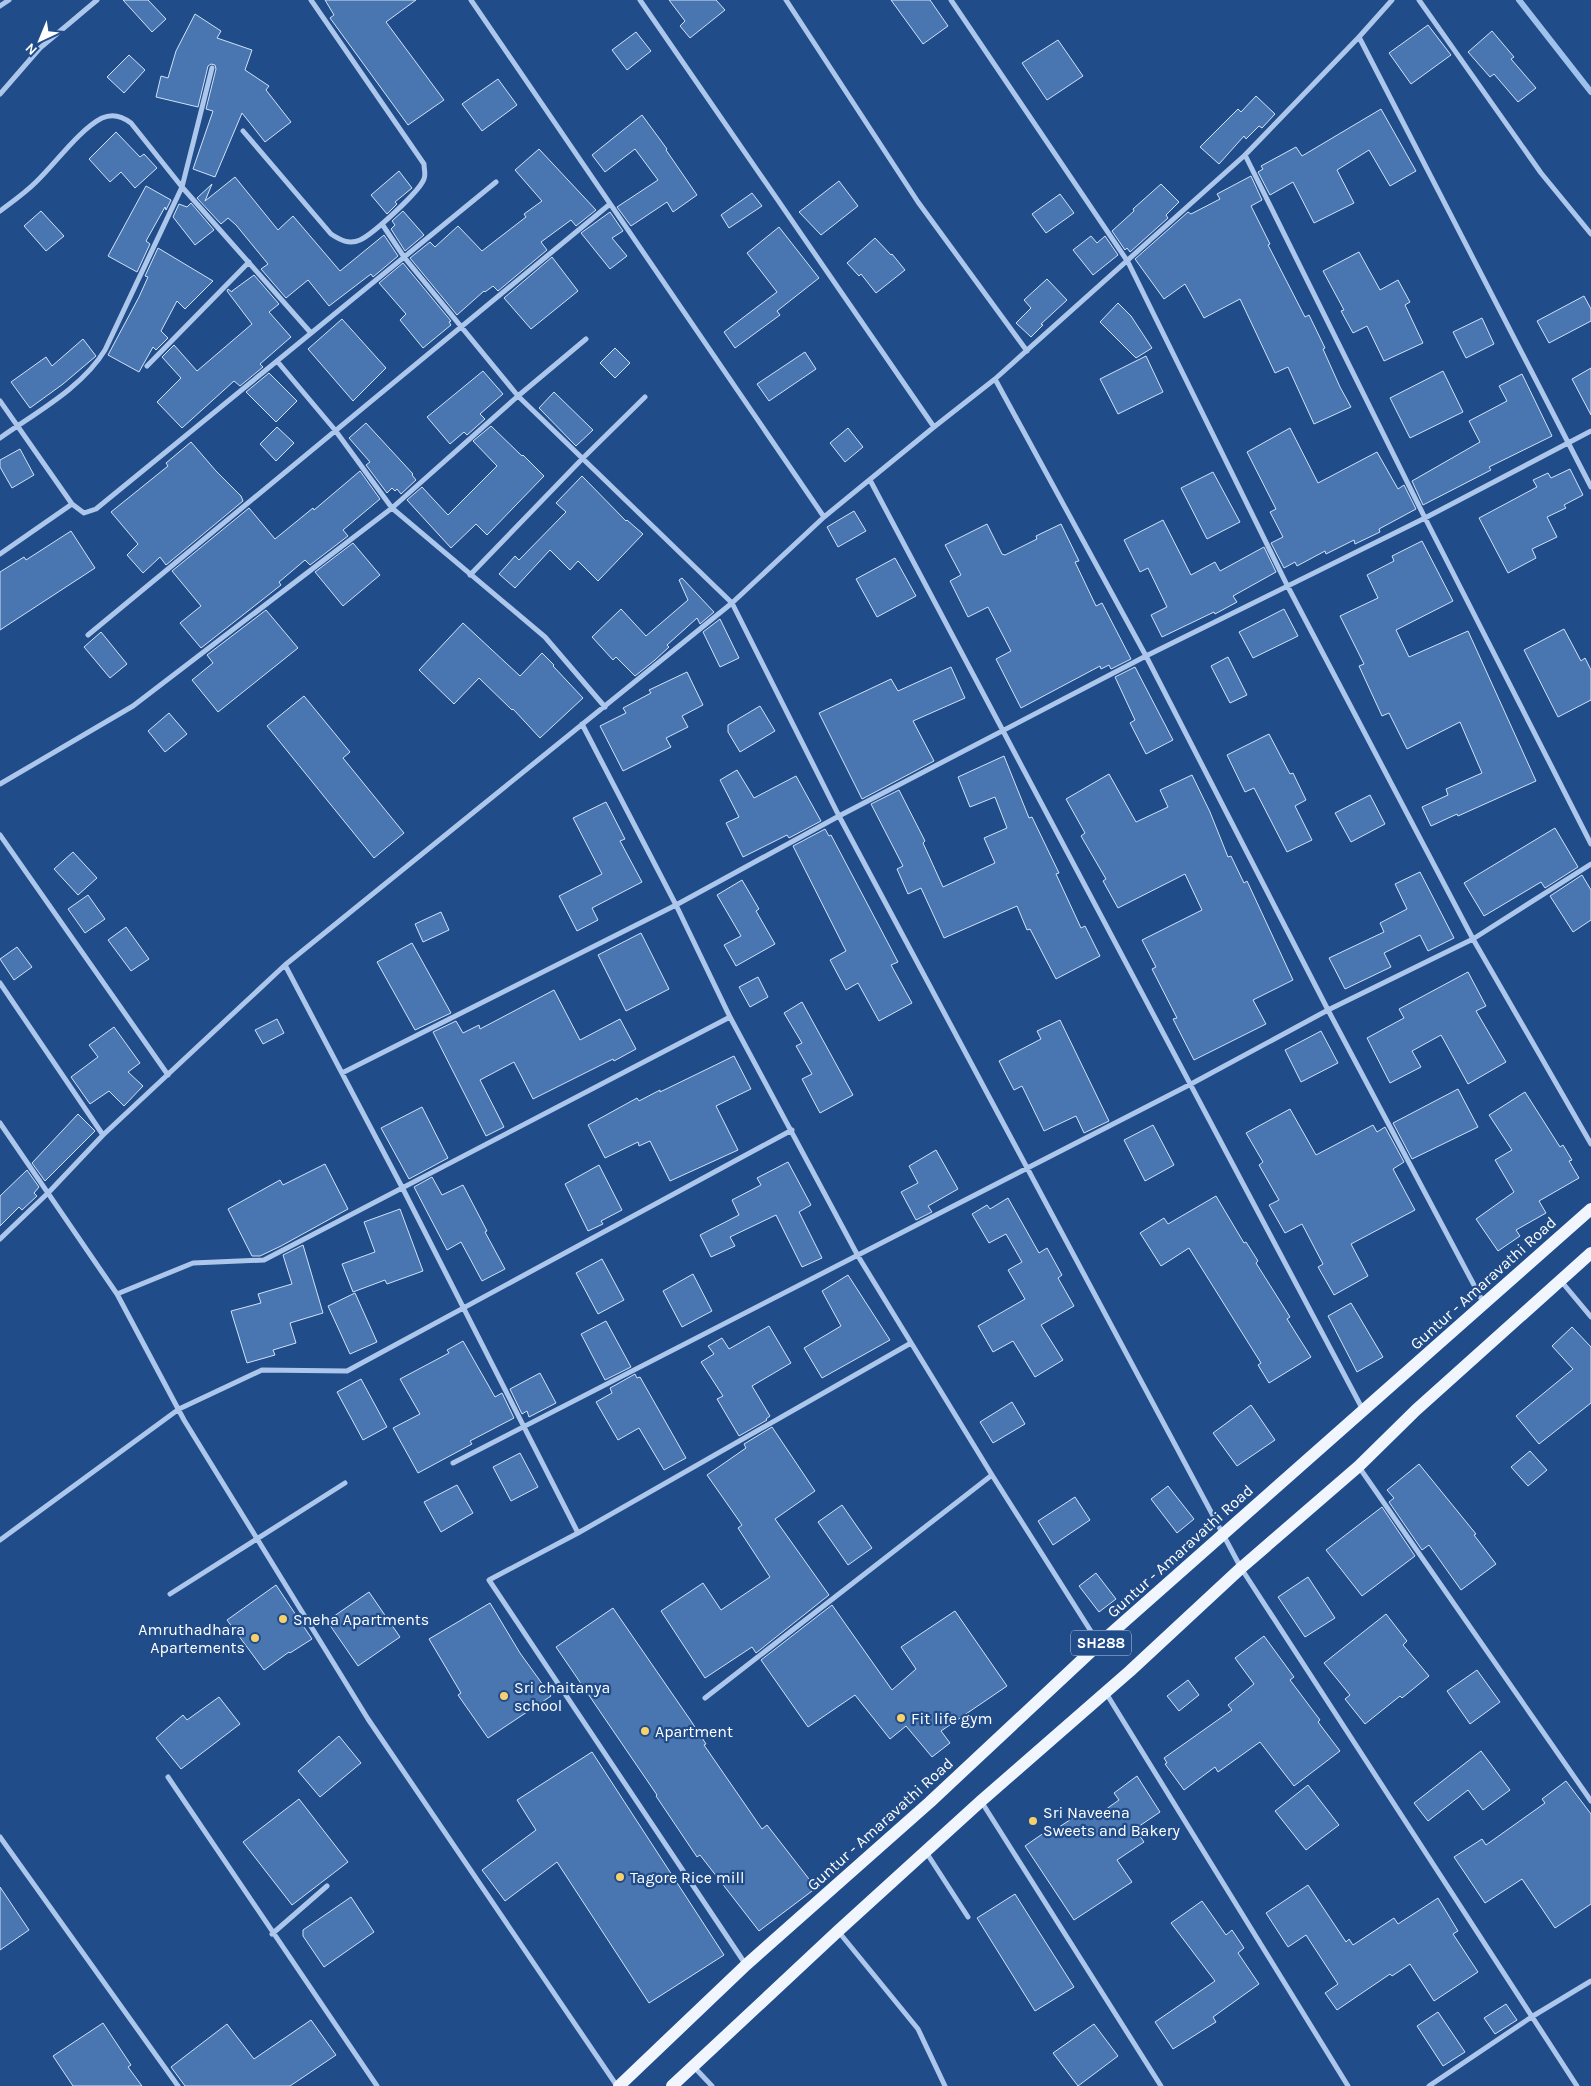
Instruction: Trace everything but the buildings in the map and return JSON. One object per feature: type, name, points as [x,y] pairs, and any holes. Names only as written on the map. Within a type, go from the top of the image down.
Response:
[{"type":"main road","name":"Guntur - Amaravathi Road","points":[[618,2086],[746,1965],[930,1802],[1099,1644],[1485,1305],[1591,1209]]},
{"type":"main road","name":"SH288","points":[[672,2086],[838,1930],[981,1801],[1106,1693],[1241,1568],[1359,1466],[1416,1410],[1591,1253]]},
{"type":"street","points":[[0,6],[9,0]]},
{"type":"street","points":[[0,94],[40,48],[97,0]]},
{"type":"street","points":[[243,131],[331,234],[345,242],[359,240],[382,224],[417,191],[425,178],[424,164],[311,0]]},
{"type":"street","points":[[471,0],[824,517]]},
{"type":"street","points":[[640,0],[934,427]]},
{"type":"street","points":[[786,0],[918,202],[1028,351]]},
{"type":"street","points":[[951,0],[1128,262],[1287,585],[1473,939],[1591,1144]]},
{"type":"street","points":[[0,1239],[49,1192],[102,1135],[285,964],[605,707],[732,602],[824,517],[995,379],[1128,262],[1246,155],[1392,0]]},
{"type":"street","points":[[1419,0],[1541,173],[1591,234]]},
{"type":"street","points":[[1359,37],[1591,487]]},
{"type":"street","points":[[0,438],[82,379],[95,366],[105,350],[182,187],[212,68]]},
{"type":"street","points":[[0,211],[35,184],[89,128],[103,118],[117,116],[124,118],[131,123],[182,187],[311,333]]},
{"type":"street","points":[[1246,155],[1425,518],[1591,844]]},
{"type":"street","points":[[0,400],[72,504],[84,513],[96,509],[496,182]]},
{"type":"street","points":[[88,635],[610,204]]},
{"type":"street","points":[[382,224],[404,257],[463,326],[518,396],[732,602],[838,816],[1222,1535],[1241,1568],[1577,2086]]},
{"type":"street","points":[[147,366],[249,262]]},
{"type":"street","points":[[0,784],[132,706],[392,508],[518,396],[586,339]]},
{"type":"street","points":[[277,361],[335,430],[392,508],[545,637],[605,707]]},
{"type":"street","points":[[995,379],[1146,656],[1328,1010],[1485,1305]]},
{"type":"street","points":[[470,575],[644,397]]},
{"type":"street","points":[[342,1073],[676,905],[838,816],[1146,656],[1425,518],[1591,432]]},
{"type":"street","points":[[870,480],[1363,1411]]},
{"type":"street","points":[[0,554],[72,504]]},
{"type":"street","points":[[582,724],[676,905],[730,1017],[858,1256],[992,1475],[1099,1644]]},
{"type":"street","points":[[0,835],[168,1075]]},
{"type":"street","points":[[453,1463],[1191,1084],[1328,1010],[1473,939],[1591,864]]},
{"type":"street","points":[[285,964],[578,1533]]},
{"type":"street","points":[[0,983],[102,1135]]},
{"type":"street","points":[[117,1294],[193,1263],[264,1260],[730,1017]]},
{"type":"street","points":[[0,1123],[117,1294],[179,1409],[368,1719],[618,2086]]},
{"type":"street","points":[[0,1540],[179,1409],[262,1370],[347,1371],[792,1130]]},
{"type":"street","points":[[1561,1281],[1591,1317]]},
{"type":"street","points":[[746,1965],[489,1580],[578,1533],[912,1343]]},
{"type":"street","points":[[1359,1466],[1591,1801]]},
{"type":"street","points":[[705,1698],[992,1475]]},
{"type":"street","points":[[170,1594],[345,1483]]},
{"type":"street","points":[[1106,1693],[1348,2086]]},
{"type":"street","points":[[168,1777],[272,1934],[377,2086]]},
{"type":"street","points":[[981,1801],[1161,2086]]},
{"type":"street","points":[[0,1837],[178,2086]]},
{"type":"street","points":[[926,1852],[968,1916]]},
{"type":"street","points":[[272,1934],[327,1886]]},
{"type":"street","points":[[838,1930],[918,2029],[945,2086]]},
{"type":"street","points":[[1429,2086],[1533,2016],[1591,1981]]},
{"type":"street","points":[[693,2066],[712,2086]]},
{"type":"waterway","points":[[1519,0],[1591,92]]},
{"type":"place","name":"Sneha Apartments","points":[[283,1619]]},
{"type":"place","name":"Amruthadhara Apartements","points":[[255,1638]]},
{"type":"place","name":"Sri chaitanya school","points":[[504,1696]]},
{"type":"place","name":"Fit life gym","points":[[901,1718]]},
{"type":"place","name":"Apartment","points":[[645,1731]]},
{"type":"place","name":"Sri Naveena Sweets and Bakery","points":[[1033,1821]]},
{"type":"place","name":"Tagore Rice mill","points":[[620,1877]]}]
